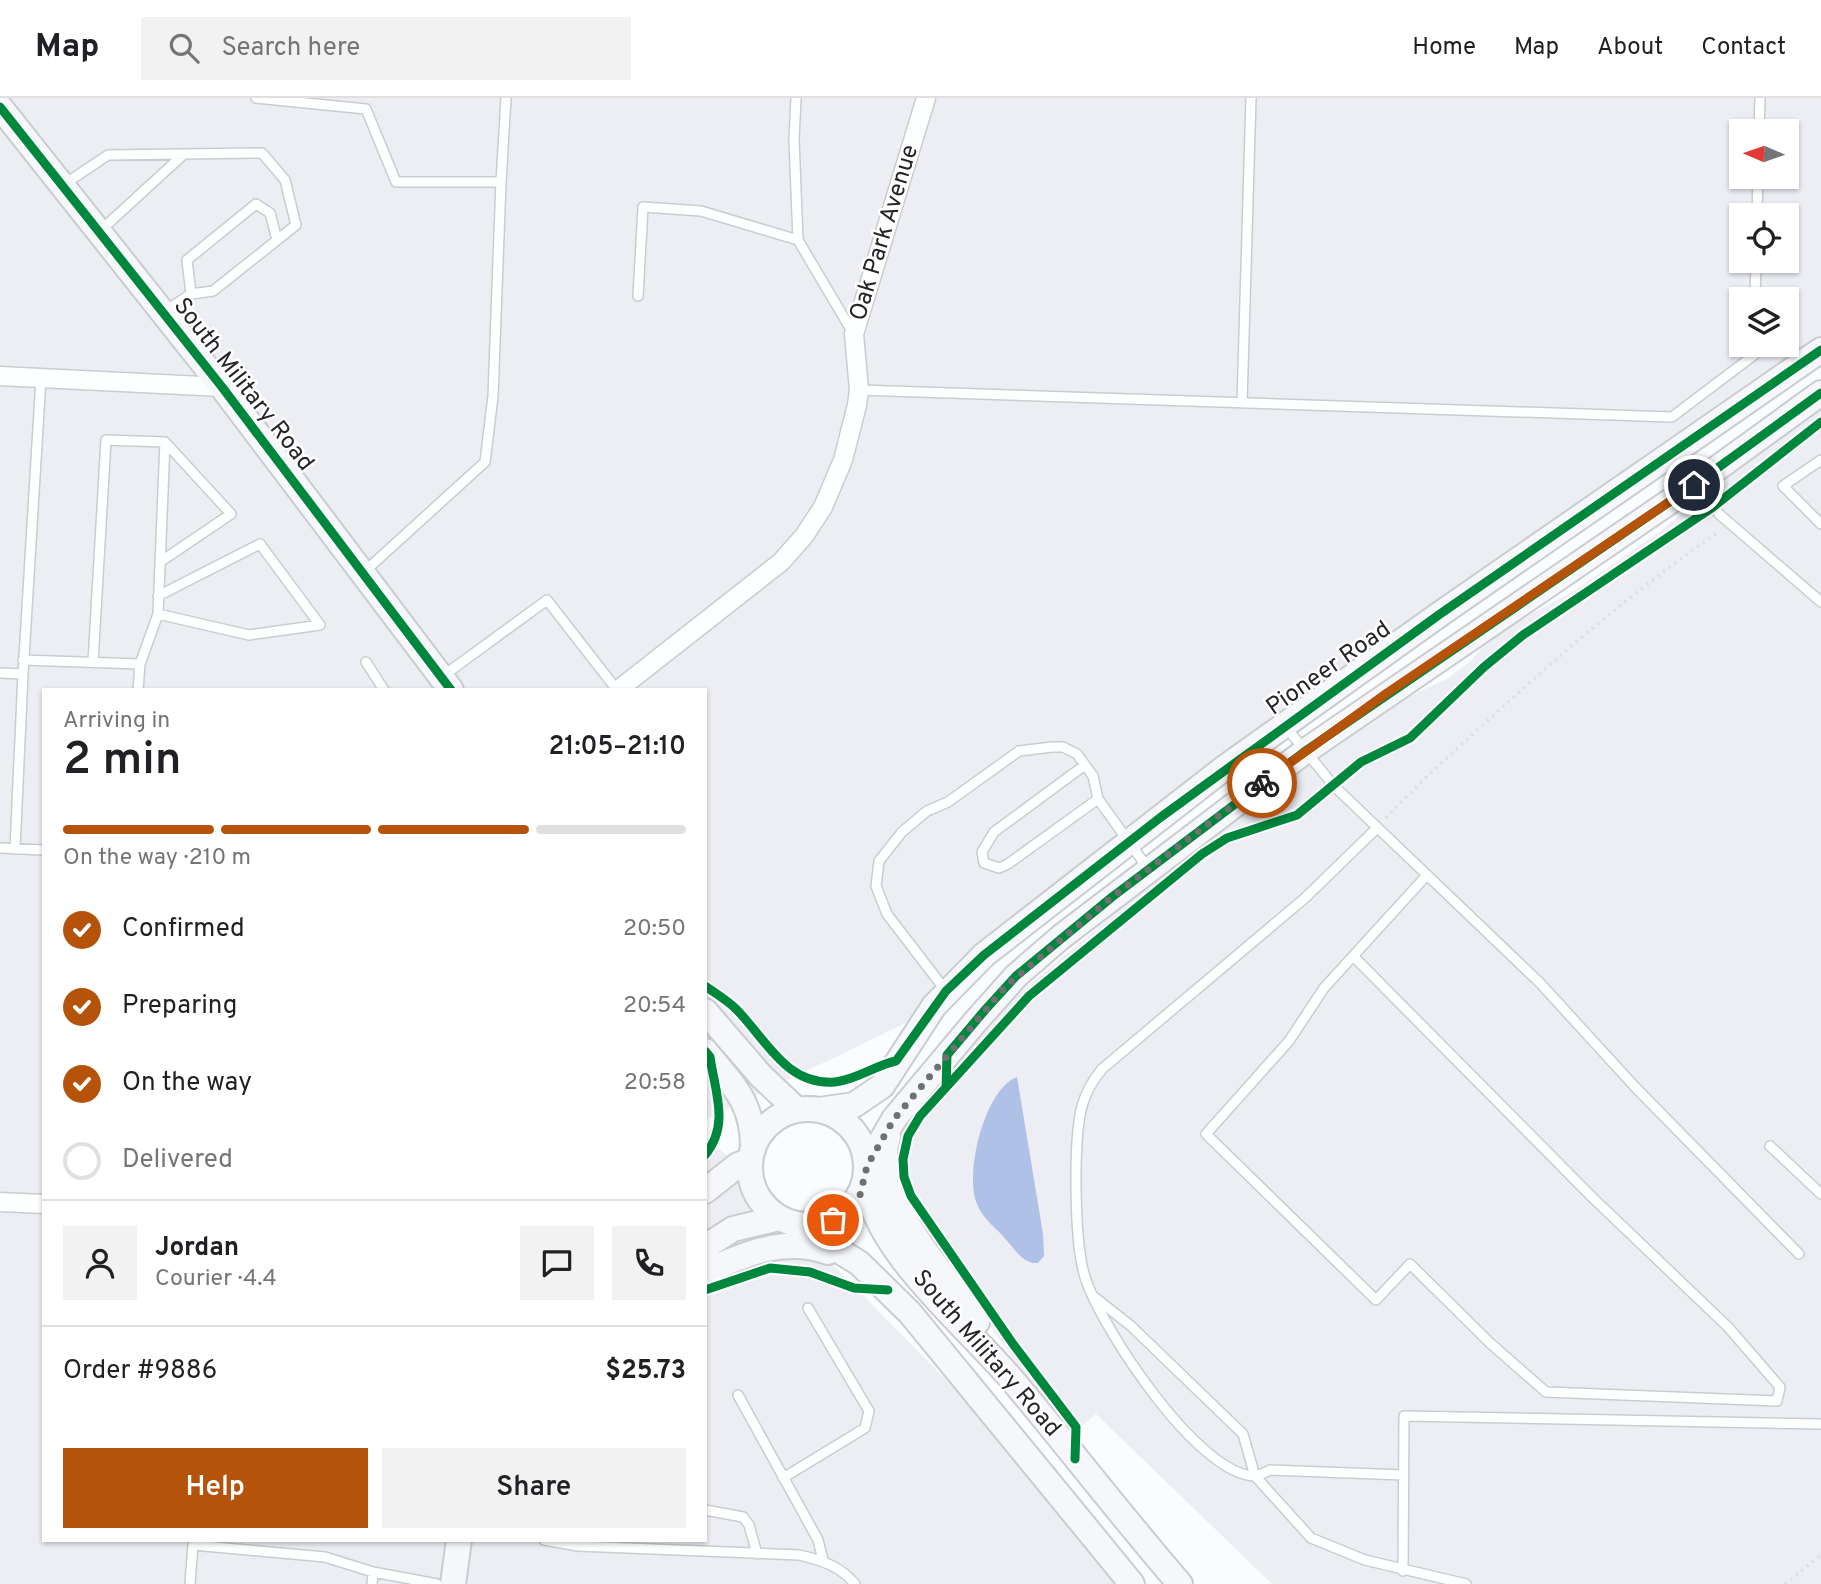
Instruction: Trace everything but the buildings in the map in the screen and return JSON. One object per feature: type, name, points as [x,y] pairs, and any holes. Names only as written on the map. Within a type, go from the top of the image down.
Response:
[{"type":"main road","name":"South Military Road","points":[[0,107],[222,387],[447,683]]},
{"type":"main road","name":"Pioneer Road","points":[[808,1110],[854,1105],[882,1086],[946,991],[984,955],[1129,841],[1283,725],[1821,351]]},
{"type":"main road","points":[[707,1246],[733,1229],[788,1222],[816,1226],[833,1220],[848,1210],[860,1195],[867,1172],[894,1119],[1016,976],[1148,869],[1304,752],[1694,485],[1821,393]]},
{"type":"main road","points":[[707,1013],[761,1076],[808,1110],[838,1116],[853,1129],[863,1146],[867,1172]]},
{"type":"main road","points":[[707,1054],[747,1104],[753,1132],[751,1178],[756,1194],[766,1208],[788,1222]]},
{"type":"main road","points":[[707,1189],[751,1155],[769,1124],[808,1110]]},
{"type":"main road","points":[[894,1119],[885,1144],[884,1161],[896,1202],[1014,1382]]},
{"type":"main road","name":"South Military Road","points":[[867,1172],[871,1208],[890,1241],[1014,1382],[1180,1584]]},
{"type":"main road","name":"South Military Road","points":[[788,1222],[836,1247],[871,1274],[909,1313],[1132,1584]]},
{"type":"main road","points":[[707,1271],[746,1254],[792,1245],[821,1250],[871,1274]]},
{"type":"main road","points":[[453,1584],[459,1542]]},
{"type":"street","name":"Oak Park Avenue","points":[[620,688],[770,570],[804,536],[823,507],[839,471],[853,428],[859,390],[854,334],[926,98]]},
{"type":"street","points":[[0,376],[222,387]]},
{"type":"street","points":[[0,1202],[42,1204]]},
{"type":"lane","points":[[256,98],[366,109],[396,182],[501,181]]},
{"type":"lane","points":[[363,573],[485,462],[493,397],[506,98]]},
{"type":"lane","points":[[796,98],[794,139],[798,240],[854,334]]},
{"type":"lane","points":[[1242,403],[1251,98]]},
{"type":"lane","points":[[1759,119],[1760,98]]},
{"type":"lane","points":[[62,186],[108,155],[262,153],[285,180],[296,225],[213,291],[191,294],[163,313]]},
{"type":"lane","points":[[99,232],[184,154]]},
{"type":"lane","points":[[191,294],[187,260],[256,204],[270,213],[277,240]]},
{"type":"lane","points":[[638,296],[643,207],[701,211],[798,240]]},
{"type":"lane","points":[[859,390],[1672,417],[1751,357]]},
{"type":"lane","points":[[15,849],[23,660],[41,378]]},
{"type":"lane","points":[[93,662],[106,440],[165,442],[231,514],[160,562]]},
{"type":"lane","points":[[138,688],[140,664],[158,614],[165,442]]},
{"type":"lane","points":[[1671,455],[1730,524],[1821,602]]},
{"type":"lane","points":[[1820,460],[1783,486],[1821,524]]},
{"type":"lane","points":[[158,596],[260,544],[320,625],[249,635],[158,614]]},
{"type":"lane","points":[[447,683],[547,600],[615,688]]},
{"type":"lane","points":[[23,660],[140,664]]},
{"type":"lane","points":[[366,662],[383,688]]},
{"type":"lane","points":[[0,673],[23,674]]},
{"type":"lane","points":[[1283,725],[1304,752],[1377,828],[1540,983],[1636,1088],[1799,1254]]},
{"type":"lane","points":[[946,991],[882,903],[876,886],[881,854],[926,811],[948,802],[1018,751],[1033,747],[1063,747],[1077,754],[1093,776],[1098,799],[1148,869]]},
{"type":"lane","points":[[1085,765],[994,832],[982,852],[984,863],[999,868],[1007,864],[1098,799]]},
{"type":"lane","points":[[1377,828],[1305,898],[1123,1050],[1090,1084],[1080,1115],[1077,1157],[1082,1264],[1092,1294],[1120,1347],[1163,1406],[1213,1456],[1228,1466],[1255,1476],[1270,1470],[1404,1475]]},
{"type":"lane","points":[[0,848],[42,850]]},
{"type":"lane","points":[[1353,956],[1593,1198],[1728,1327],[1780,1387],[1777,1401],[1546,1392],[1490,1343],[1410,1264],[1376,1300],[1206,1134],[1289,1041],[1324,988],[1353,956],[1427,875]]},
{"type":"lane","points":[[1770,1146],[1821,1194]]},
{"type":"lane","points":[[1092,1294],[1131,1325],[1239,1429],[1249,1445],[1255,1476],[1294,1522],[1318,1543],[1403,1571],[1466,1584]]},
{"type":"lane","points":[[783,1478],[865,1428],[869,1411],[807,1308]]},
{"type":"lane","points":[[738,1395],[818,1540],[822,1560]]},
{"type":"lane","points":[[1403,1571],[1404,1416],[1821,1424]]},
{"type":"lane","points":[[707,1510],[743,1517],[749,1525],[757,1554]]},
{"type":"lane","points":[[586,1542],[822,1560],[847,1575],[855,1584]]},
{"type":"lane","points":[[190,1584],[193,1545],[325,1557],[373,1572],[437,1584]]},
{"type":"lane","points":[[372,1584],[373,1572]]},
{"type":"path","points":[[1377,828],[1415,787],[1544,670],[1633,597],[1730,524]]},
{"type":"path","points":[[1785,1584],[1821,1555]]},
{"type":"shaded area","points":[[0,98],[1821,98],[1821,339],[1799,354],[1799,287],[1729,287],[1729,357],[1795,357],[1346,666],[1200,771],[1035,902],[916,1018],[707,1119],[707,688],[42,688],[42,1542],[707,1542],[707,1136],[947,1381],[1132,1584],[0,1584]]},
{"type":"shaded area","points":[[1821,410],[1821,1584],[1272,1584],[1096,1414],[1070,1436],[922,1233],[900,1195],[896,1145],[902,1128],[1019,993],[1175,864],[1397,702],[1447,679],[1472,660],[1484,644],[1511,625],[1574,591],[1659,532],[1746,462]]},
{"type":"water","points":[[1017,1077],[1043,1234],[1044,1256],[1038,1263],[1021,1256],[987,1220],[977,1204],[974,1191],[975,1154],[986,1115],[1005,1085]]},
{"type":"cycle path","points":[[0,107],[222,387],[449,688]]},
{"type":"cycle path","points":[[707,987],[732,1006],[778,1058],[803,1076],[818,1081],[835,1082],[896,1061],[946,991],[984,955],[1161,817],[1440,614],[1821,350]]},
{"type":"cycle path","points":[[946,1087],[947,1055],[985,1010],[1016,976],[1112,897],[1304,752],[1694,485],[1821,393]]},
{"type":"cycle path","points":[[1075,1459],[1076,1427],[1013,1344],[911,1196],[904,1177],[903,1159],[908,1136],[920,1116],[1029,996],[1202,854],[1227,838],[1297,815],[1361,762],[1410,738],[1484,667],[1523,635],[1713,507],[1821,422]]},
{"type":"cycle path","points":[[707,1053],[710,1057],[719,1108],[717,1132],[707,1152]]},
{"type":"cycle path","points":[[707,1289],[770,1268],[810,1272],[854,1288],[888,1290]]},
{"type":"way so far","points":[[833,1220],[848,1210],[860,1195],[867,1166],[894,1119],[1006,986],[1112,897],[1262,783]]},
{"type":"route","points":[[1262,783],[1387,693],[1694,485]]}]
